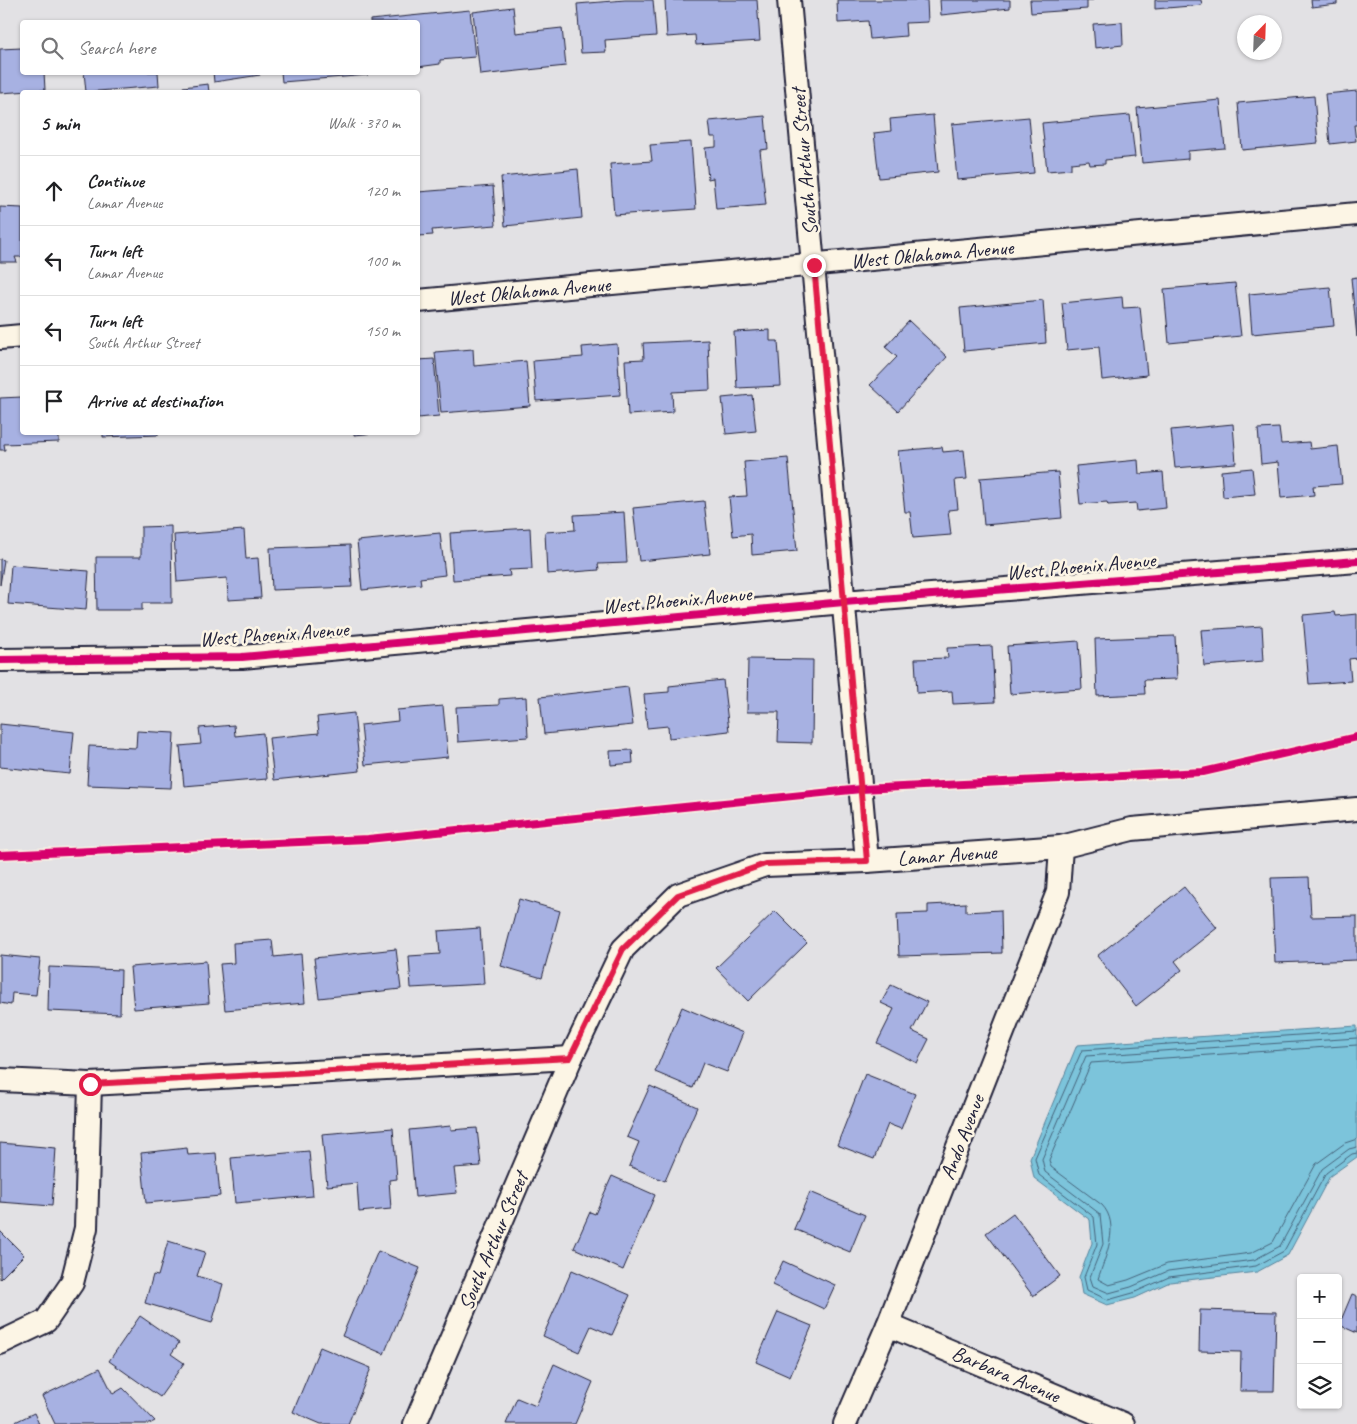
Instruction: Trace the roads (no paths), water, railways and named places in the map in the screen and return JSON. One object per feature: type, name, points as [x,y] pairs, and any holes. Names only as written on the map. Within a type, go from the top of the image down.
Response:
[{"type":"street","name":"South Arthur Street","points":[[789,0],[867,861]]},
{"type":"street","name":"West Oklahoma Avenue","points":[[420,301],[1357,214]]},
{"type":"street","points":[[0,338],[20,336]]},
{"type":"street","name":"West Phoenix Avenue","points":[[0,660],[242,657],[844,602],[1357,561]]},
{"type":"street","name":"Lamar Avenue","points":[[570,1058],[623,949],[678,895],[765,864],[867,861],[1061,847],[1132,829],[1357,809]]},
{"type":"street","name":"Ando Avenue","points":[[845,1424],[888,1325],[1058,892],[1061,847]]},
{"type":"street","name":"South Arthur Street","points":[[415,1424],[570,1058]]},
{"type":"street","points":[[0,1080],[90,1084],[570,1058]]},
{"type":"street","points":[[0,1343],[46,1321],[72,1283],[86,1228],[90,1084]]},
{"type":"street","name":"Barbara Avenue","points":[[888,1325],[1123,1424]]},
{"type":"water","points":[[1357,1026],[1357,1157],[1330,1176],[1288,1255],[1257,1272],[1170,1282],[1135,1298],[1107,1305],[1082,1294],[1079,1277],[1092,1243],[1090,1220],[1034,1178],[1030,1158],[1077,1045]]}]
